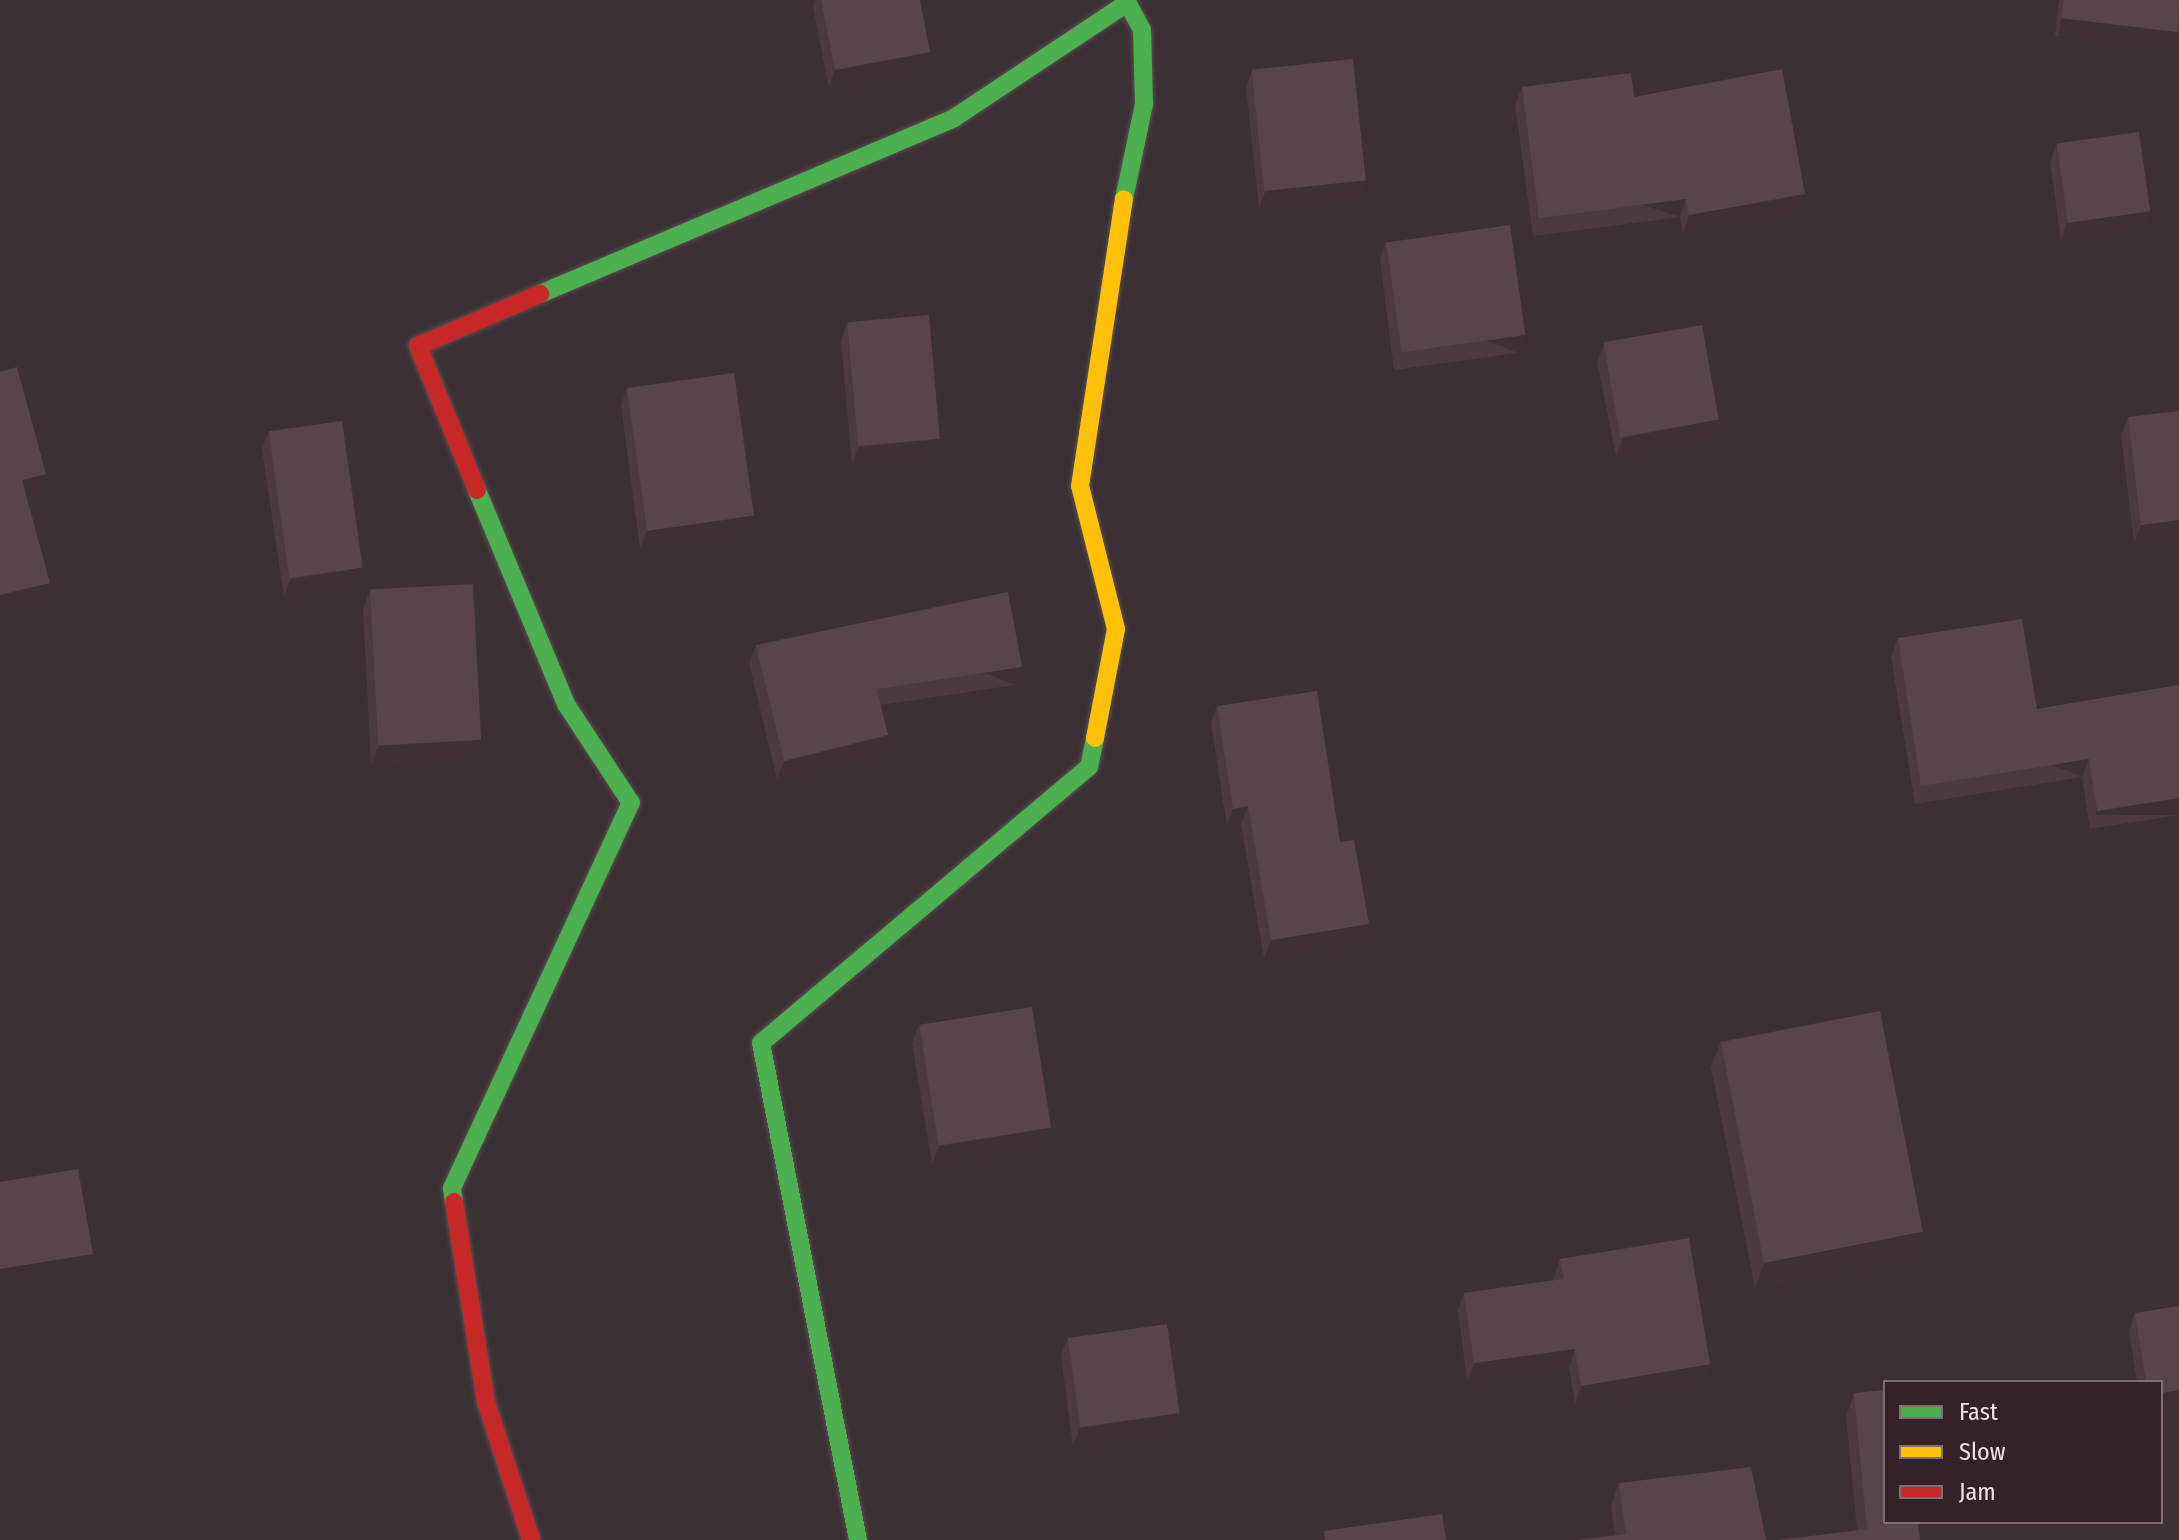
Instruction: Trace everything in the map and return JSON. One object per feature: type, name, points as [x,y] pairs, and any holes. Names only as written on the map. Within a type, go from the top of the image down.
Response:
[{"type":"street","points":[[531,1540],[486,1402],[452,1188],[631,803],[566,704],[418,346],[954,118],[1126,1],[1142,30],[1144,104],[1112,255],[1080,486],[1116,629],[1089,767],[761,1043],[858,1540]]},
{"type":"building","points":[[821,0],[920,0],[930,52],[835,70]]},
{"type":"building","points":[[2064,0],[2179,0],[2178,32],[2061,18]]},
{"type":"building","points":[[1353,59],[1366,180],[1264,191],[1252,70]]},
{"type":"building","points":[[1782,69],[1805,194],[1689,215],[1686,199],[1539,218],[1522,87],[1631,73],[1634,97]]},
{"type":"building","points":[[2139,132],[2150,211],[2068,223],[2057,144]]},
{"type":"building","points":[[1510,225],[1525,335],[1402,352],[1386,242]]},
{"type":"building","points":[[929,315],[940,439],[858,446],[847,322]]},
{"type":"building","points":[[1702,325],[1719,420],[1620,437],[1604,342]]},
{"type":"building","points":[[17,367],[46,474],[22,480],[50,583],[0,595],[0,372]]},
{"type":"building","points":[[734,373],[754,516],[647,531],[627,388]]},
{"type":"building","points":[[2179,411],[2179,520],[2141,525],[2128,417]]},
{"type":"building","points":[[342,421],[363,568],[289,578],[269,431]]},
{"type":"building","points":[[473,584],[481,740],[378,745],[370,589]]},
{"type":"building","points":[[1008,592],[1022,667],[877,689],[888,735],[784,761],[756,645]]},
{"type":"building","points":[[2022,619],[2037,709],[2179,685],[2179,798],[2097,811],[2089,759],[1921,786],[1898,638]]},
{"type":"building","points":[[1317,691],[1340,842],[1354,840],[1369,924],[1271,940],[1248,806],[1233,809],[1217,706]]},
{"type":"building","points":[[1032,1007],[1051,1127],[938,1145],[919,1025]]},
{"type":"building","points":[[1880,1011],[1923,1232],[1764,1263],[1721,1042]]},
{"type":"building","points":[[78,1169],[93,1254],[0,1269],[0,1182]]},
{"type":"building","points":[[1689,1238],[1710,1364],[1581,1386],[1575,1349],[1474,1363],[1464,1293],[1564,1279],[1560,1259]]},
{"type":"building","points":[[2179,1306],[2179,1390],[2163,1393],[2163,1380],[2146,1380],[2135,1313]]},
{"type":"building","points":[[1167,1324],[1180,1413],[1080,1427],[1068,1338]]},
{"type":"building","points":[[1883,1390],[1883,1524],[1918,1524],[1920,1540],[1779,1540],[1867,1529],[1854,1393]]},
{"type":"building","points":[[1751,1467],[1766,1540],[1577,1540],[1626,1534],[1619,1483]]},
{"type":"building","points":[[1442,1514],[1446,1540],[1325,1540],[1324,1531]]},
{"type":"traffic: fast","points":[[1124,199],[1144,104],[1142,30],[1126,0]]},
{"type":"traffic: fast","points":[[540,294],[954,118],[1127,3]]},
{"type":"traffic: fast","points":[[454,1202],[452,1188],[631,803],[566,704],[477,490]]},
{"type":"traffic: fast","points":[[858,1540],[761,1043],[1089,767],[1095,738]]},
{"type":"traffic: slow","points":[[1095,738],[1116,629],[1080,486],[1124,199]]},
{"type":"traffic: jam","points":[[477,490],[418,346],[540,294]]},
{"type":"traffic: jam","points":[[454,1202],[486,1402],[531,1540]]}]
